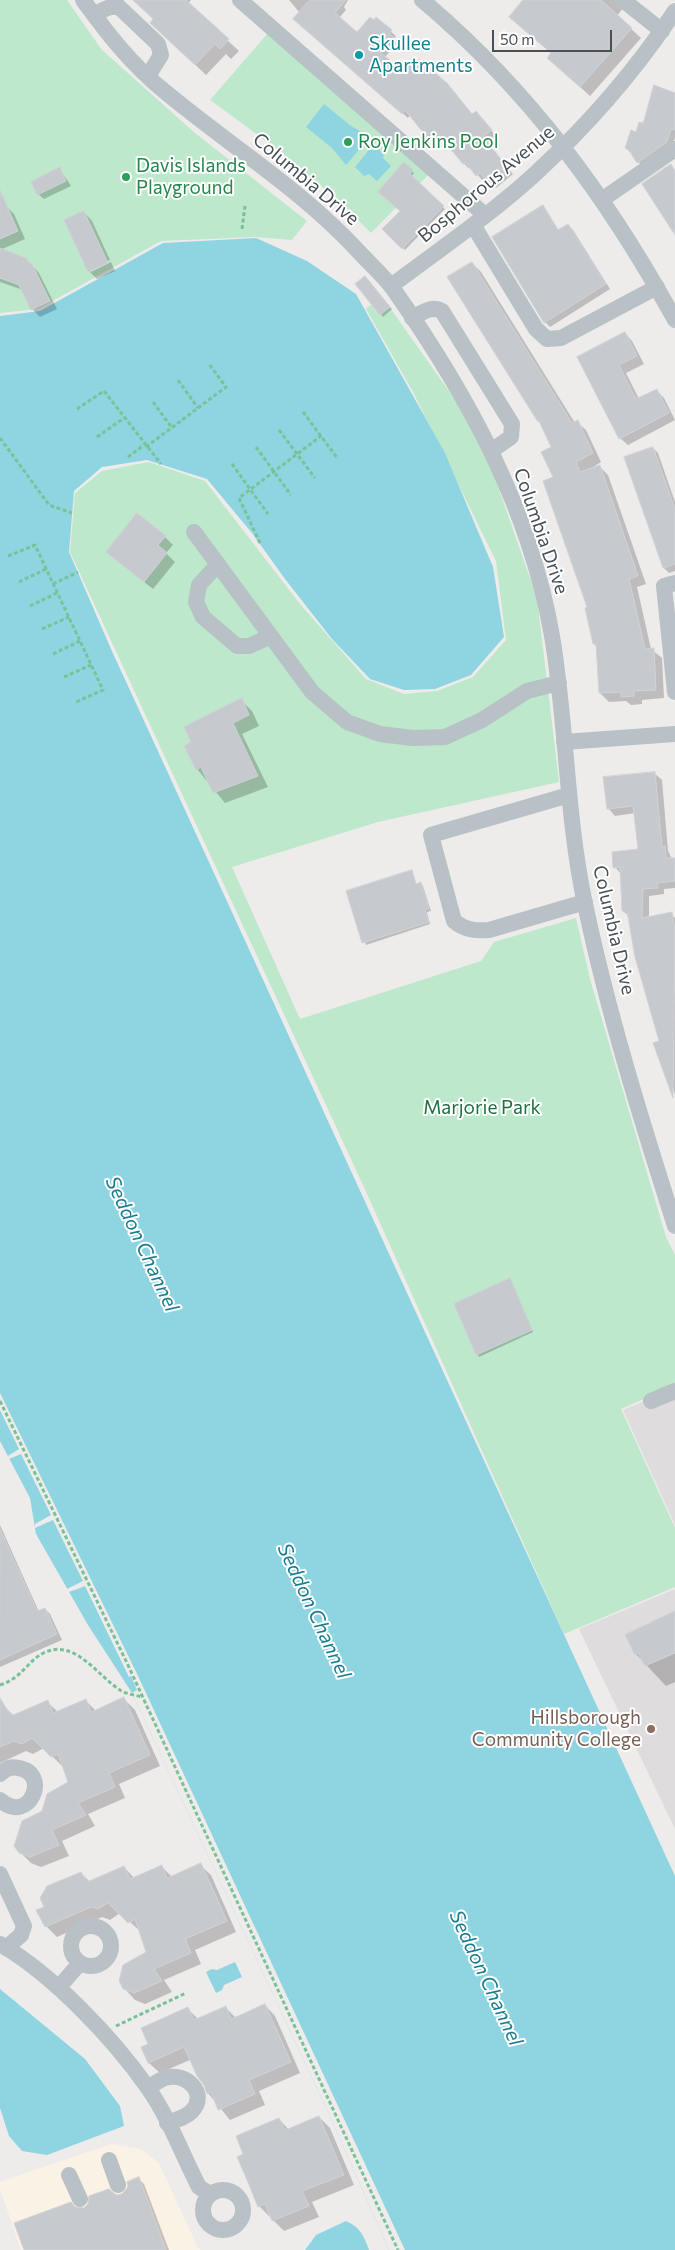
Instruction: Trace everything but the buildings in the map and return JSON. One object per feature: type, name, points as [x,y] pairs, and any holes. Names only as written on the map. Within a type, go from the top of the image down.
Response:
[{"type":"street","name":"Columbia Drive","points":[[83,0],[120,50],[148,76],[318,209],[391,286],[468,404],[504,477],[544,596],[559,683],[569,795],[584,902],[630,1083],[675,1226]]},
{"type":"street","points":[[240,0],[479,220],[536,329],[547,338],[561,338],[657,287]]},
{"type":"street","points":[[422,0],[500,72],[564,146],[603,199],[675,320]]},
{"type":"street","points":[[622,0],[662,31]]},
{"type":"street","points":[[94,14],[110,6],[119,8],[158,44],[161,55],[148,76]]},
{"type":"street","name":"Bosphorous Avenue","points":[[391,286],[479,220],[533,176],[564,146],[662,31],[675,11]]},
{"type":"street","points":[[603,199],[675,149]]},
{"type":"street","points":[[412,318],[430,308],[442,311],[512,424],[511,437],[491,451]]},
{"type":"street","points":[[194,532],[312,692],[347,722],[380,734],[414,738],[445,737],[482,720],[527,691],[559,683]]},
{"type":"street","points":[[218,564],[199,585],[196,602],[203,617],[237,646],[248,646],[271,636]]},
{"type":"street","points":[[675,583],[664,586],[675,692]]},
{"type":"street","points":[[564,742],[675,734]]},
{"type":"street","points":[[569,795],[431,835],[454,921],[461,927],[476,931],[489,930],[584,902]]},
{"type":"street","points":[[651,1401],[675,1391]]},
{"type":"street","points":[[0,1774],[9,1768],[22,1768],[32,1776],[35,1789],[30,1801],[24,1805],[10,1807],[0,1800]]},
{"type":"street","points":[[0,1874],[24,1926],[22,1935],[3,1946],[59,1987],[102,2032],[148,2088],[199,2187],[210,2194]]},
{"type":"street","points":[[59,1987],[80,1963]]},
{"type":"street","points":[[148,2088],[166,2078],[177,2077],[186,2079],[193,2084],[197,2092],[197,2102],[192,2111],[181,2119],[167,2123]]},
{"type":"street","points":[[109,2160],[118,2186]]},
{"type":"street","points":[[69,2175],[80,2199]]},
{"type":"path","points":[[242,228],[245,206]]},
{"type":"path","points":[[128,457],[172,428],[226,387],[209,364]]},
{"type":"path","points":[[178,380],[198,408]]},
{"type":"path","points":[[77,409],[104,391],[145,446],[161,464]]},
{"type":"path","points":[[153,402],[172,428]]},
{"type":"path","points":[[303,412],[338,459]]},
{"type":"path","points":[[97,437],[124,418]]},
{"type":"path","points":[[279,430],[315,478]]},
{"type":"path","points":[[260,543],[239,498],[321,436]]},
{"type":"path","points":[[0,438],[48,506],[72,512]]},
{"type":"path","points":[[256,448],[291,495]]},
{"type":"path","points":[[232,464],[268,514]]},
{"type":"path","points":[[8,556],[35,544],[103,690],[76,702]]},
{"type":"path","points":[[19,582],[46,570]]},
{"type":"path","points":[[53,584],[78,572]]},
{"type":"path","points":[[30,606],[57,593]]},
{"type":"path","points":[[42,629],[69,617]]},
{"type":"path","points":[[52,654],[80,641]]},
{"type":"path","points":[[64,677],[91,665]]},
{"type":"path","points":[[0,1401],[142,1698],[398,2250]]},
{"type":"path","points":[[0,1685],[13,1681],[46,1652],[64,1650],[80,1656],[104,1679],[122,1691],[142,1698]]},
{"type":"path","points":[[102,2032],[186,1993]]},
{"type":"shaded area","points":[[675,1388],[675,1525],[623,1410]]},
{"type":"shaded area","name":"Hillsborough Community College","points":[[675,1589],[675,1829],[579,1629]]},
{"type":"shaded area","points":[[111,2144],[141,2149],[159,2163],[198,2248],[201,2250],[21,2250],[0,2189],[0,2182]]},
{"type":"green space","name":"Davis Islands Playground","points":[[0,0],[67,0],[102,50],[195,133],[307,221],[292,240],[256,237],[161,241],[38,309],[0,313]]},
{"type":"green space","points":[[268,33],[430,173],[371,233],[314,179],[210,100]]},
{"type":"green space","name":"Marjorie Park","points":[[381,295],[460,407],[495,478],[537,598],[559,782],[378,822],[232,867],[300,1019],[481,961],[494,942],[576,918],[590,979],[666,1237],[675,1255],[675,1385],[621,1409],[675,1528],[675,1587],[564,1634],[363,1185],[70,552],[75,493],[102,471],[149,462],[205,481],[300,604],[366,679],[404,694],[437,691],[473,677],[506,640],[496,561],[413,392],[366,309]]},
{"type":"water","points":[[324,104],[351,126],[370,137],[346,165],[332,148],[306,127]]},
{"type":"water","points":[[373,145],[384,154],[383,158],[391,166],[377,181],[369,174],[364,176],[355,167]]},
{"type":"water","name":"Seddon Channel","points":[[256,238],[307,261],[356,294],[445,453],[493,567],[504,637],[471,675],[435,689],[404,690],[370,679],[332,639],[252,533],[207,479],[147,460],[102,467],[74,491],[69,552],[111,649],[675,1876],[675,2250],[389,2250],[329,2114],[132,1693],[88,1625],[36,1534],[30,1498],[0,1441],[0,316],[40,311],[163,243]]},
{"type":"water","points":[[235,1962],[242,1977],[224,1985],[222,1990],[216,1993],[206,1972],[212,1969],[217,1970]]},
{"type":"water","points":[[0,1989],[85,2059],[120,2106],[124,2126],[47,2155],[22,2151],[9,2136],[0,2108]]},
{"type":"water","points":[[346,2221],[361,2232],[369,2250],[305,2250],[316,2235]]},
{"type":"pier","points":[[0,1393],[139,1678],[405,2250],[389,2250],[329,2114],[132,1693],[137,1690],[131,1676],[129,1677],[85,1586],[69,1592],[67,1589],[83,1581],[53,1520],[35,1528],[35,1524],[51,1515],[21,1454],[9,1459],[8,1456],[19,1449],[0,1410]]},
{"type":"place","name":"Skullee Apartments","points":[[359,55]]},
{"type":"place","name":"Roy Jenkins Pool","points":[[348,142]]},
{"type":"place","name":"Davis Islands Playground","points":[[126,177]]},
{"type":"place","name":"Hillsborough Community College","points":[[651,1729]]}]
